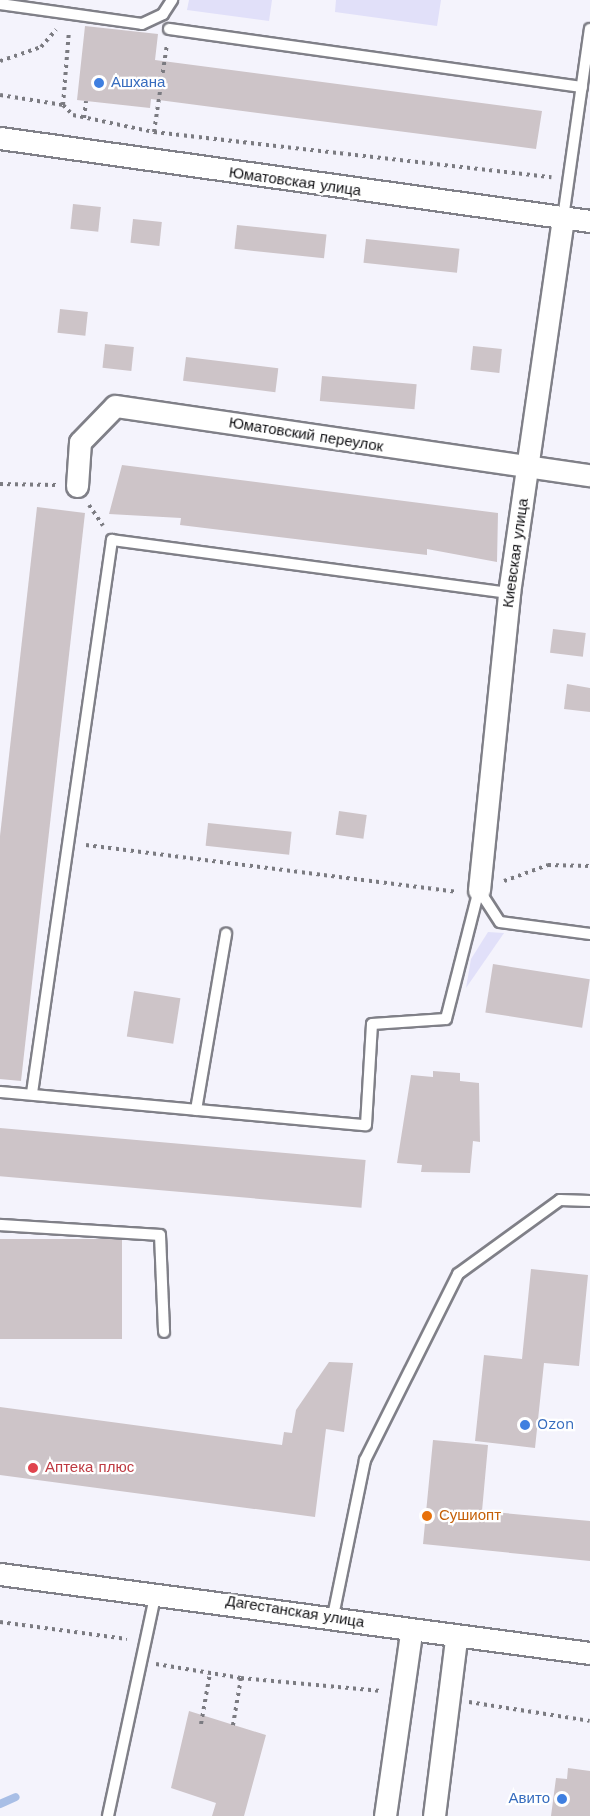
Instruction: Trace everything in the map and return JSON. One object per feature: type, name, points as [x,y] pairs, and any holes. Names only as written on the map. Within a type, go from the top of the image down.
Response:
[{"type":"street","name":"Юматовская улица","points":[[0,138],[590,221]]},
{"type":"street","name":"Киевская улица","points":[[479,890],[509,593],[529,469],[563,218]]},
{"type":"street","name":"Юматовский переулок","points":[[77,486],[80,442],[115,406],[529,469],[590,475]]},
{"type":"street","name":"Дагестанская улица","points":[[0,1574],[333,1616],[456,1639],[590,1653]]},
{"type":"street","points":[[385,1816],[411,1632]]},
{"type":"street","points":[[434,1816],[456,1639]]},
{"type":"lane","points":[[0,4],[142,24],[163,14],[171,0]]},
{"type":"lane","points":[[169,29],[582,87]]},
{"type":"lane","points":[[563,218],[590,29]]},
{"type":"lane","points":[[32,1093],[72,842],[112,540],[509,593]]},
{"type":"lane","points":[[479,890],[501,922],[590,934]]},
{"type":"lane","points":[[0,1092],[32,1093],[366,1125],[372,1024],[446,1019],[479,890]]},
{"type":"lane","points":[[196,1110],[226,934]]},
{"type":"lane","points":[[333,1616],[365,1460],[458,1274],[560,1200],[590,1201]]},
{"type":"lane","points":[[0,1225],[160,1235],[164,1332]]},
{"type":"lane","points":[[108,1816],[156,1592]]},
{"type":"path","points":[[0,61],[41,47],[70,14]]},
{"type":"path","points":[[63,105],[70,14]]},
{"type":"path","points":[[154,132],[169,29]]},
{"type":"path","points":[[0,95],[63,105],[84,118],[154,132],[570,179]]},
{"type":"path","points":[[84,118],[86,101]]},
{"type":"path","points":[[0,484],[77,486],[112,540]]},
{"type":"path","points":[[72,842],[443,894],[479,890],[548,865],[590,866]]},
{"type":"path","points":[[0,1622],[146,1641]]},
{"type":"path","points":[[141,1662],[241,1678],[232,1725]]},
{"type":"path","points":[[201,1724],[210,1673]]},
{"type":"shaded area","points":[[189,0],[272,0],[269,21],[187,10]]},
{"type":"shaded area","points":[[336,0],[441,0],[437,26],[335,12]]},
{"type":"shaded area","points":[[488,932],[504,933],[466,988],[471,959]]},
{"type":"building","points":[[85,26],[158,34],[155,60],[542,111],[536,149],[151,99],[150,108],[77,100]]},
{"type":"building","points":[[73,204],[101,207],[98,232],[70,229]]},
{"type":"building","points":[[133,219],[162,222],[159,246],[130,243]]},
{"type":"building","points":[[237,225],[327,234],[324,258],[234,249]]},
{"type":"building","points":[[366,239],[459,249],[457,273],[363,263]]},
{"type":"building","points":[[60,309],[88,312],[85,336],[57,333]]},
{"type":"building","points":[[105,344],[134,347],[131,371],[102,368]]},
{"type":"building","points":[[473,346],[502,349],[499,373],[470,370]]},
{"type":"building","points":[[186,357],[278,368],[275,392],[183,381]]},
{"type":"building","points":[[322,376],[417,384],[414,409],[320,401]]},
{"type":"building","points":[[122,465],[498,513],[497,562],[427,549],[427,555],[180,525],[181,518],[109,514]]},
{"type":"building","points":[[37,507],[85,513],[21,1081],[0,1079],[0,836]]},
{"type":"building","points":[[553,629],[586,633],[583,657],[550,653]]},
{"type":"building","points":[[567,684],[590,688],[590,712],[564,709]]},
{"type":"building","points":[[339,811],[367,815],[363,839],[336,835]]},
{"type":"building","points":[[208,823],[292,832],[289,855],[206,846]]},
{"type":"building","points":[[493,964],[590,979],[582,1028],[485,1012]]},
{"type":"building","points":[[134,991],[180,998],[173,1044],[127,1036]]},
{"type":"building","points":[[433,1071],[460,1073],[460,1081],[479,1083],[480,1142],[473,1141],[470,1173],[421,1172],[422,1165],[397,1163],[411,1075],[433,1077]]},
{"type":"building","points":[[0,1128],[366,1160],[361,1208],[0,1176]]},
{"type":"building","points":[[0,1239],[122,1239],[122,1339],[0,1339]]},
{"type":"building","points":[[531,1269],[588,1275],[579,1366],[544,1363],[535,1448],[475,1441],[484,1355],[522,1359]]},
{"type":"building","points":[[329,1362],[353,1363],[344,1432],[326,1429],[315,1517],[0,1475],[0,1407],[282,1445],[284,1432],[292,1433],[296,1410]]},
{"type":"building","points":[[433,1440],[488,1445],[482,1511],[590,1521],[590,1561],[423,1544]]},
{"type":"building","points":[[189,1711],[266,1735],[244,1816],[212,1816],[216,1803],[171,1788]]},
{"type":"building","points":[[568,1768],[590,1771],[590,1816],[551,1816],[556,1778],[567,1779]]},
{"type":"waterway","points":[[0,1804],[16,1797]]},
{"type":"place","name":"Ашхана","points":[[99,83]]},
{"type":"place","name":"Ozon","points":[[525,1425]]},
{"type":"place","name":"Аптека плюс","points":[[33,1468]]},
{"type":"place","name":"Сушиопт","points":[[427,1516]]},
{"type":"place","name":"Авито","points":[[562,1799]]}]
